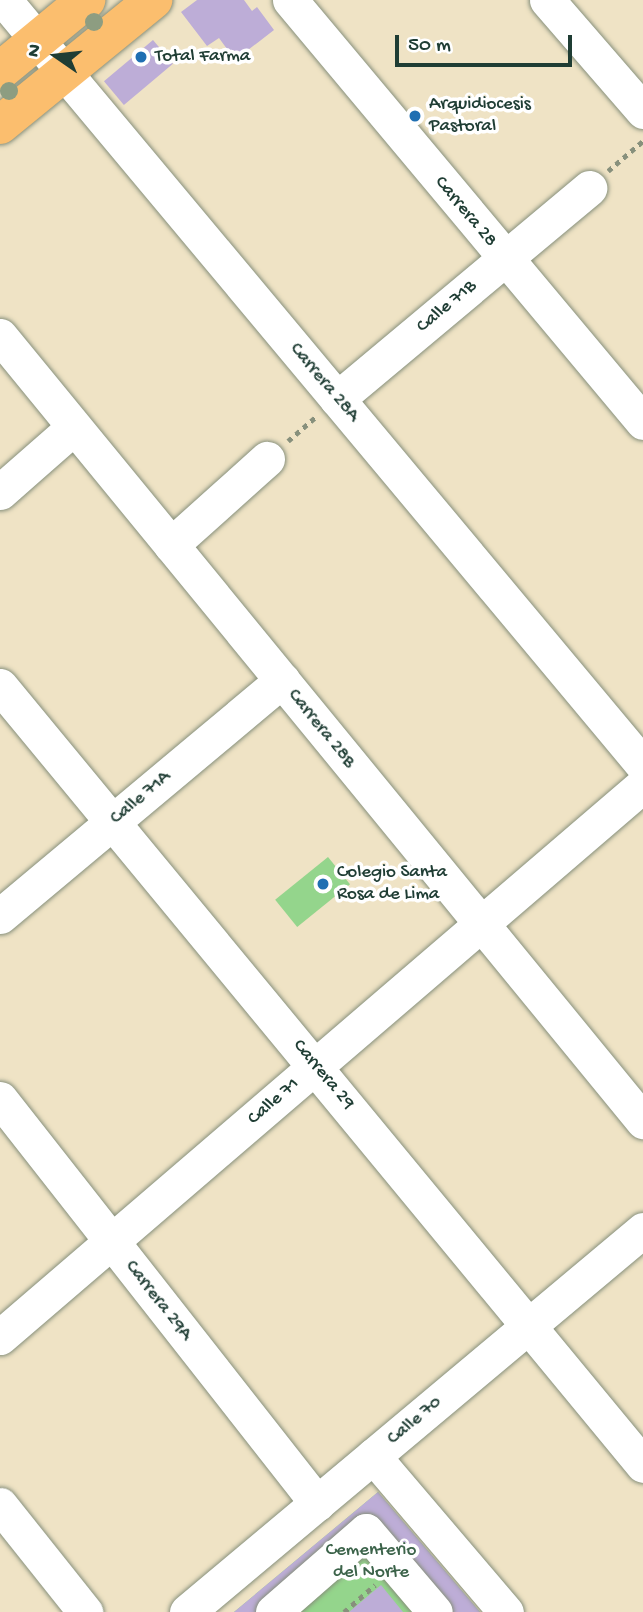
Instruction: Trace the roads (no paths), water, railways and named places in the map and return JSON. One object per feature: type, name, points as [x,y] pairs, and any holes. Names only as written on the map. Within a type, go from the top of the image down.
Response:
[{"type":"main road","points":[[0,71],[86,0]]},
{"type":"main road","points":[[0,125],[153,0]]},
{"type":"street","name":"Carrera 28A","points":[[4,0],[643,765]]},
{"type":"street","name":"Carrera 28","points":[[290,0],[643,422]]},
{"type":"street","points":[[547,0],[643,111]]},
{"type":"street","name":"Calle 71B","points":[[337,399],[589,188]]},
{"type":"street","name":"Carrera 28B","points":[[0,336],[643,1121]]},
{"type":"street","points":[[0,492],[74,427]]},
{"type":"street","points":[[171,545],[267,460]]},
{"type":"street","name":"Calle 71A","points":[[0,916],[282,680]]},
{"type":"street","name":"Carrera 29","points":[[0,686],[530,1324],[643,1465]]},
{"type":"street","name":"Calle 71","points":[[0,1337],[643,785]]},
{"type":"street","name":"Carrera 29A","points":[[0,1099],[317,1503]]},
{"type":"street","name":"Calle 70","points":[[187,1612],[643,1230]]},
{"type":"street","points":[[373,1456],[506,1612]]},
{"type":"street","points":[[0,1505],[85,1612]]},
{"type":"street","points":[[272,1612],[366,1531],[435,1612]]},
{"type":"place","name":"Total Farma","points":[[141,57]]},
{"type":"place","name":"Arquidiocesis Pastoral","points":[[415,116]]},
{"type":"place","name":"Colegio Santa Rosa de Lima","points":[[323,884]]},
{"type":"park label","name":"Cementerio del Norte","points":[[371,1562]]}]
